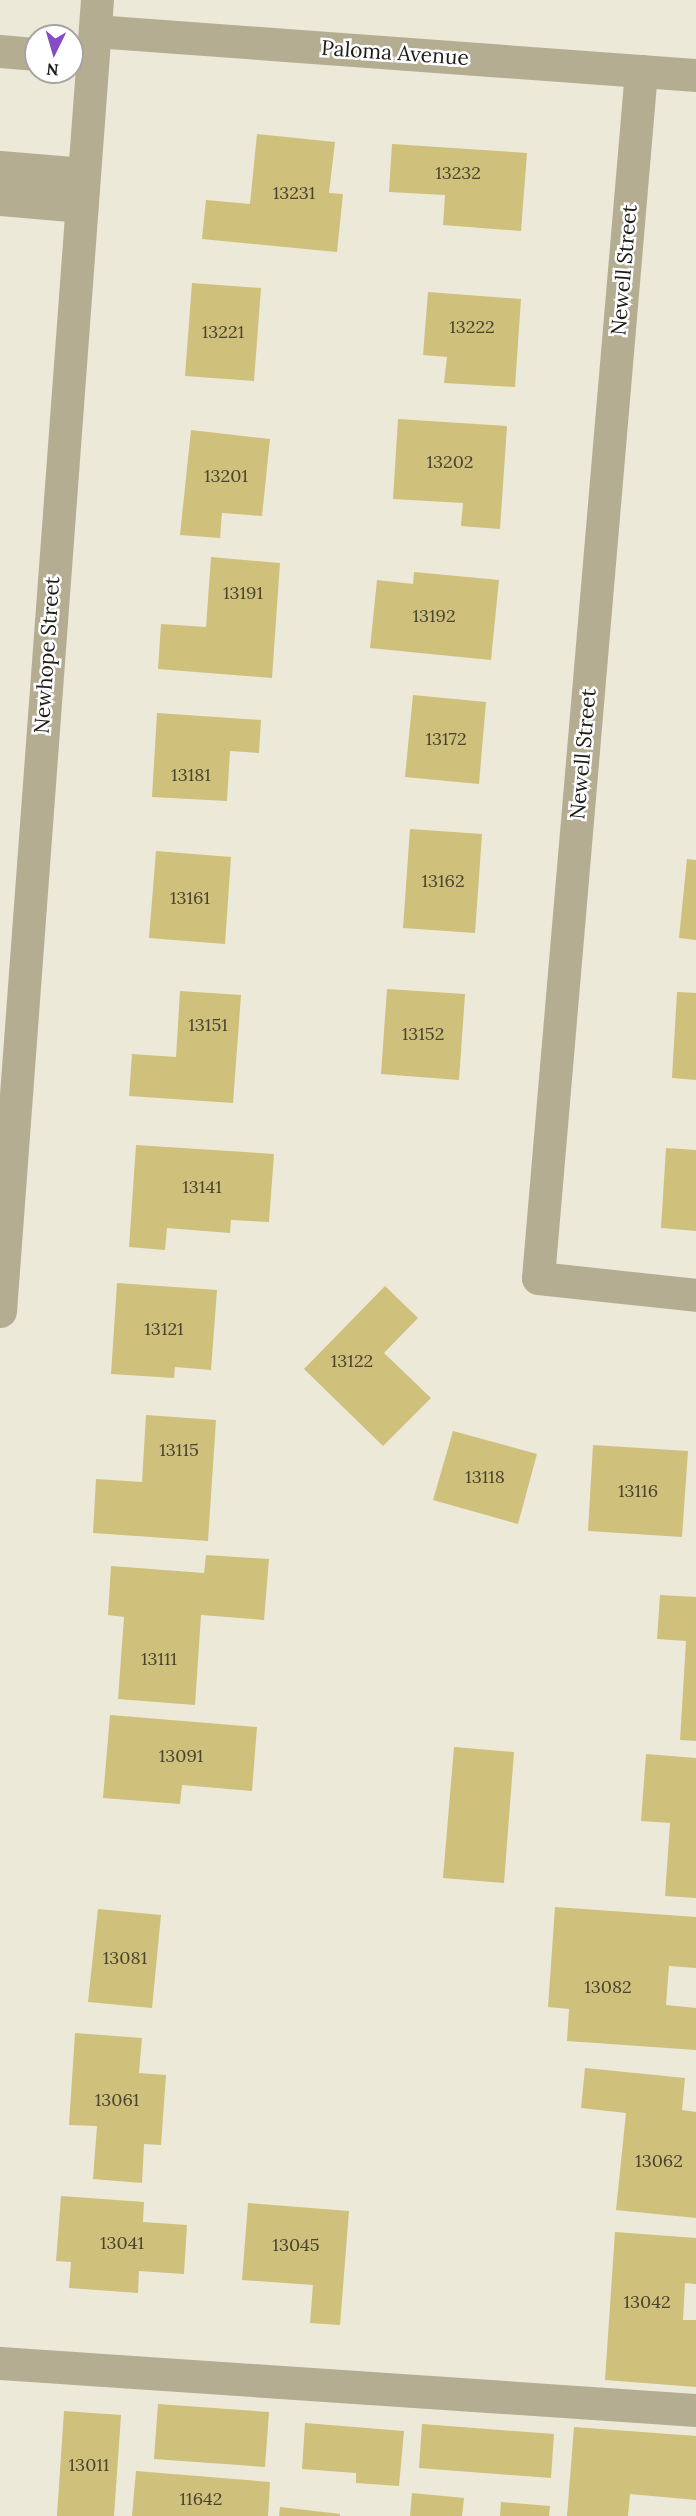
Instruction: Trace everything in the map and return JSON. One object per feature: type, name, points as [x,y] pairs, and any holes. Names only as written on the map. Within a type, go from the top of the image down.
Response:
[{"type":"street","name":"Paloma Avenue","points":[[89,37],[696,75]]},
{"type":"street","name":"Newhope Street","points":[[0,1311],[82,206],[89,37]]},
{"type":"street","points":[[0,51],[24,53]]},
{"type":"street","name":"Newell Street","points":[[641,71],[538,1278],[696,1295]]},
{"type":"street","points":[[0,167],[84,174]]},
{"type":"street","points":[[0,199],[82,206]]},
{"type":"street","points":[[0,2363],[696,2410]]},
{"type":"building","points":[[257,134],[335,142],[329,193],[343,194],[337,252],[202,239],[206,200],[250,204]]},
{"type":"building","points":[[392,144],[527,153],[521,231],[443,225],[445,195],[389,192]]},
{"type":"building","points":[[192,283],[261,288],[254,381],[185,376]]},
{"type":"building","points":[[428,292],[521,299],[515,387],[444,383],[447,357],[423,355]]},
{"type":"building","points":[[398,419],[507,426],[500,529],[461,526],[463,503],[393,499]]},
{"type":"building","points":[[191,430],[270,439],[262,516],[222,513],[220,538],[180,535]]},
{"type":"building","points":[[211,557],[280,563],[272,678],[158,669],[161,624],[206,627]]},
{"type":"building","points":[[414,572],[499,580],[491,660],[370,648],[377,580],[413,584]]},
{"type":"building","points":[[413,695],[486,702],[479,784],[405,777]]},
{"type":"building","points":[[157,713],[261,720],[259,753],[230,751],[227,801],[152,797]]},
{"type":"building","points":[[410,829],[482,834],[475,933],[403,928]]},
{"type":"building","points":[[156,851],[231,857],[225,944],[149,938]]},
{"type":"building","points":[[687,859],[696,860],[696,940],[679,938]]},
{"type":"building","points":[[387,989],[465,994],[459,1080],[381,1074]]},
{"type":"building","points":[[180,991],[241,995],[233,1103],[129,1096],[132,1054],[176,1057]]},
{"type":"building","points":[[677,992],[696,993],[696,1080],[672,1078]]},
{"type":"building","points":[[136,1145],[274,1154],[269,1222],[231,1220],[230,1233],[167,1228],[165,1250],[129,1247]]},
{"type":"building","points":[[666,1148],[696,1150],[696,1231],[661,1228]]},
{"type":"building","points":[[117,1283],[217,1290],[211,1370],[175,1367],[174,1378],[111,1374]]},
{"type":"building","points":[[385,1286],[418,1318],[384,1353],[431,1398],[383,1446],[304,1369]]},
{"type":"building","points":[[146,1415],[216,1420],[208,1541],[93,1533],[96,1479],[142,1482]]},
{"type":"building","points":[[453,1431],[537,1454],[518,1524],[433,1500]]},
{"type":"building","points":[[593,1445],[688,1451],[682,1537],[588,1531]]},
{"type":"building","points":[[206,1555],[269,1559],[264,1620],[201,1615],[195,1705],[118,1699],[124,1617],[108,1615],[111,1566],[204,1573]]},
{"type":"building","points":[[660,1595],[696,1597],[696,1741],[680,1740],[686,1641],[657,1639]]},
{"type":"building","points":[[110,1715],[257,1727],[252,1791],[182,1785],[180,1804],[103,1798]]},
{"type":"building","points":[[454,1747],[514,1752],[504,1883],[443,1878]]},
{"type":"building","points":[[646,1754],[696,1758],[696,1898],[665,1896],[670,1823],[641,1821]]},
{"type":"building","points":[[555,1907],[696,1917],[696,1968],[669,1966],[666,2005],[696,2008],[696,2050],[567,2041],[569,2009],[548,2007]]},
{"type":"building","points":[[98,1909],[161,1915],[152,2008],[88,2002]]},
{"type":"building","points":[[75,2033],[142,2038],[139,2073],[166,2075],[161,2145],[144,2144],[142,2183],[93,2179],[97,2126],[69,2125]]},
{"type":"building","points":[[585,2068],[685,2078],[682,2110],[696,2112],[696,2218],[616,2210],[626,2113],[581,2108]]},
{"type":"building","points":[[61,2196],[144,2202],[143,2222],[187,2225],[184,2274],[139,2271],[138,2293],[69,2288],[71,2262],[56,2261]]},
{"type":"building","points":[[248,2203],[349,2211],[340,2325],[310,2323],[313,2285],[242,2280]]},
{"type":"building","points":[[615,2232],[696,2238],[696,2284],[685,2283],[683,2320],[696,2320],[696,2387],[605,2380]]},
{"type":"building","points":[[158,2404],[269,2412],[265,2467],[154,2459]]},
{"type":"building","points":[[64,2411],[121,2415],[114,2516],[57,2516]]},
{"type":"building","points":[[305,2423],[404,2431],[399,2486],[356,2483],[356,2473],[302,2469]]},
{"type":"building","points":[[422,2424],[554,2434],[551,2478],[419,2468]]},
{"type":"building","points":[[574,2427],[696,2436],[696,2500],[630,2494],[628,2516],[567,2516]]},
{"type":"building","points":[[136,2471],[270,2482],[268,2516],[132,2516]]},
{"type":"building","points":[[412,2493],[464,2498],[462,2516],[410,2516]]},
{"type":"building","points":[[501,2502],[550,2506],[549,2516],[500,2516]]},
{"type":"building","points":[[280,2507],[340,2514],[340,2516],[279,2516]]}]
